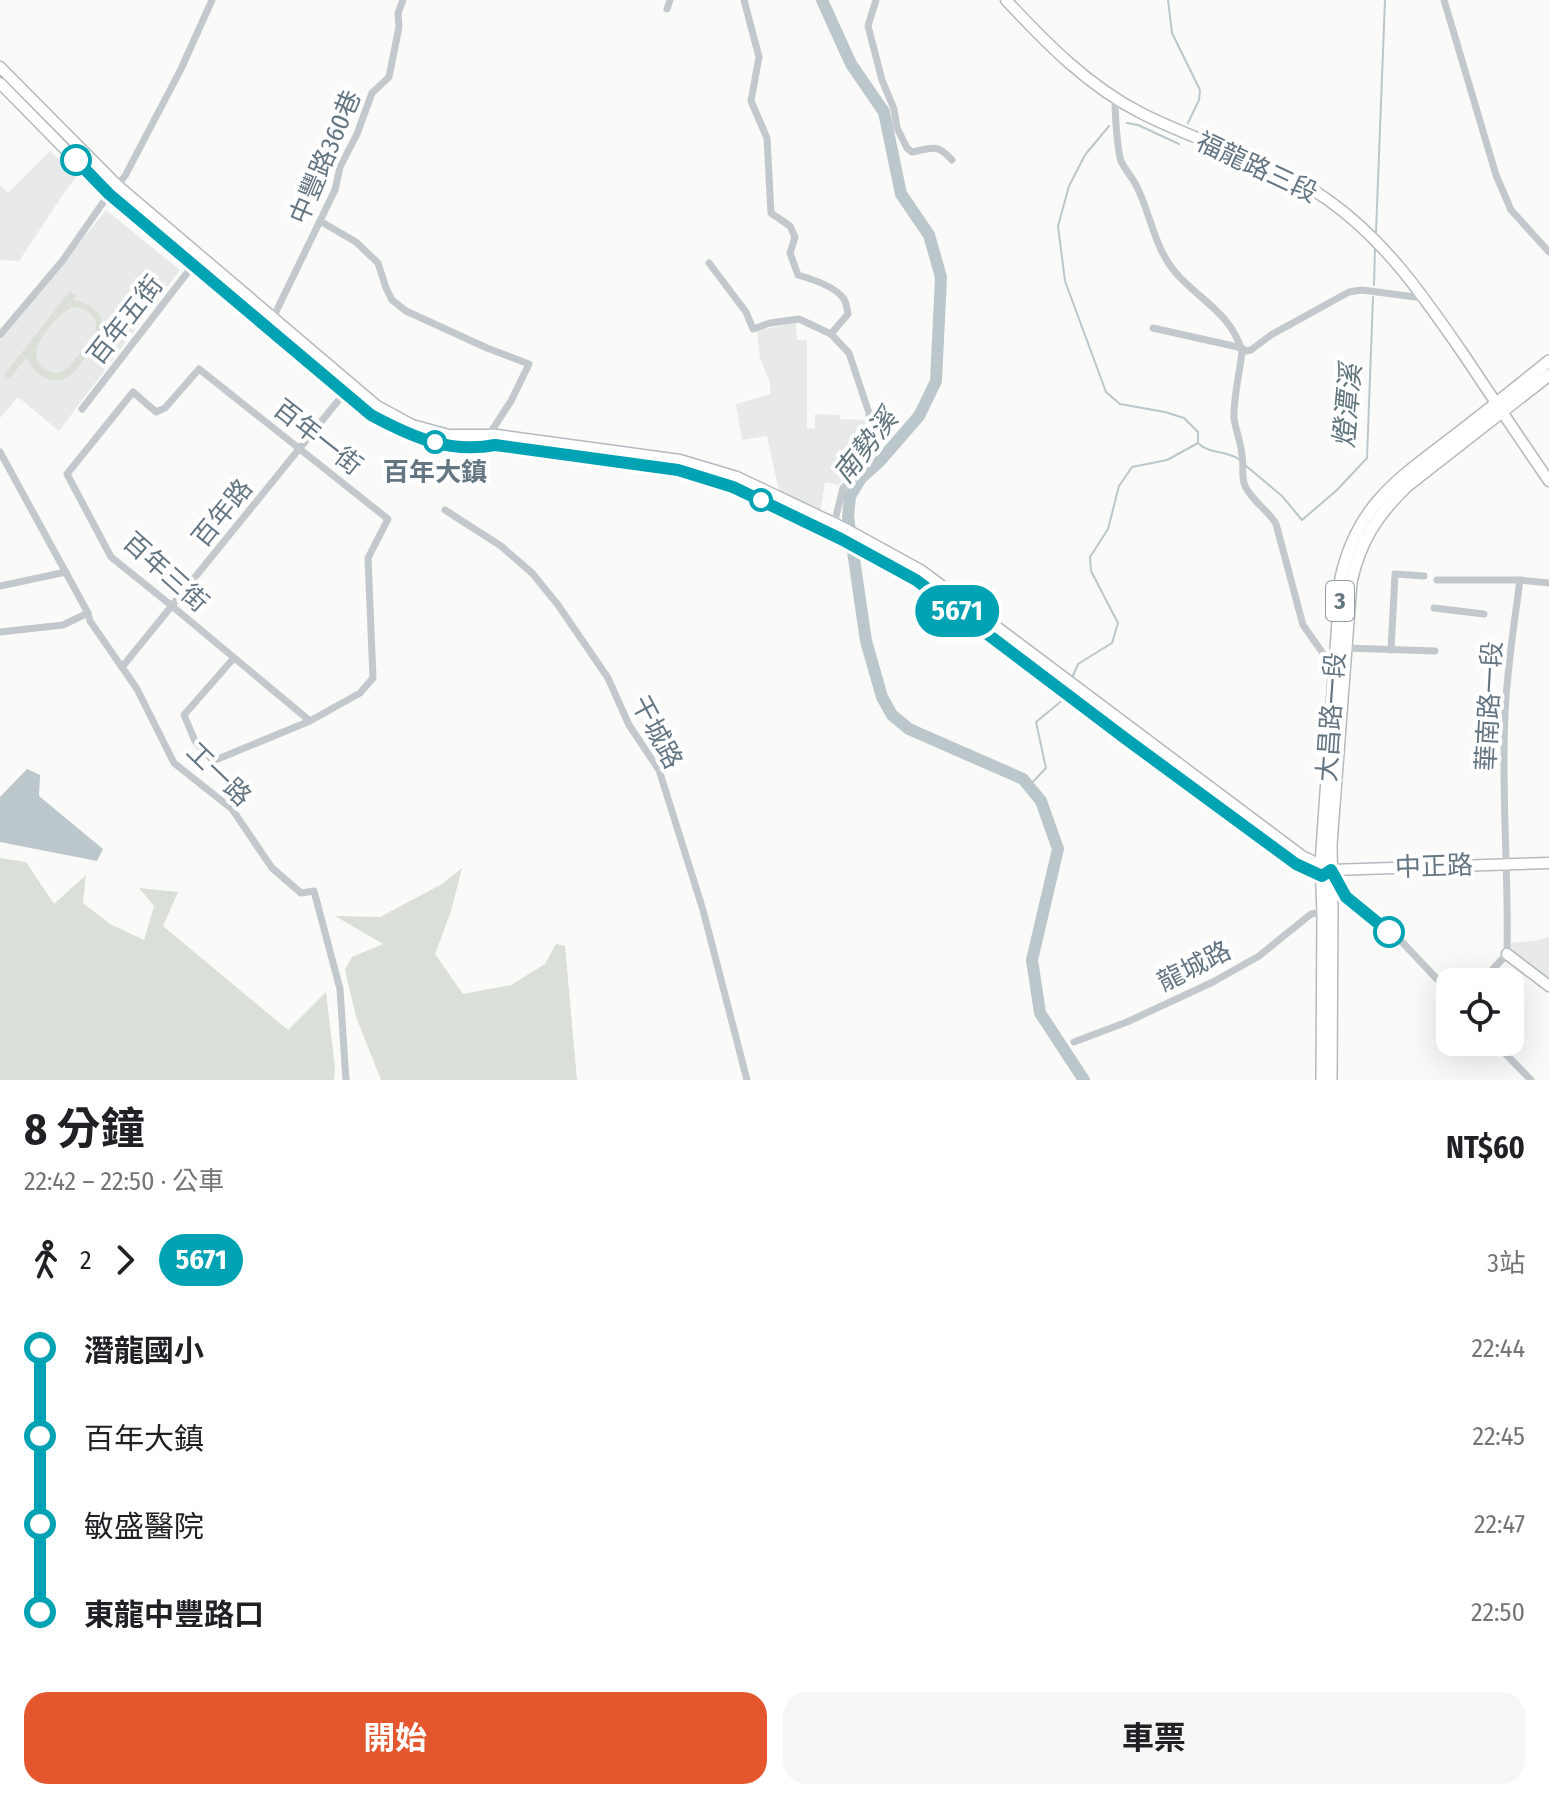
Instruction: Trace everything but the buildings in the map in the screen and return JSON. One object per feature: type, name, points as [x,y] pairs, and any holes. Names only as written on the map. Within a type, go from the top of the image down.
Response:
[{"type":"main road","name":"福龍路三段","points":[[1006,0],[1070,64],[1115,99],[1176,129],[1289,176],[1327,199],[1381,244],[1425,298],[1549,481]]},
{"type":"main road","points":[[0,67],[113,190]]},
{"type":"main road","points":[[0,83],[113,190],[348,388],[377,406],[412,425],[449,435],[497,435],[680,460],[737,477],[837,531],[862,550],[916,580],[1324,870]]},
{"type":"main road","name":"大昌路一段","points":[[1324,870],[1331,844],[1351,582],[1361,549],[1369,531],[1407,486],[1549,361]]},
{"type":"main road","name":"大昌路一段","points":[[1324,870],[1341,578],[1359,528],[1370,509],[1397,481],[1549,375]]},
{"type":"main road","points":[[348,388],[371,415],[408,435],[447,446],[482,448],[495,445],[678,470],[733,487],[837,531],[862,537],[922,571],[1022,653]]},
{"type":"main road","name":"中正路","points":[[1324,870],[1549,863]]},
{"type":"main road","name":"3","points":[[1322,1080],[1324,870]]},
{"type":"main road","name":"3","points":[[1324,870],[1331,1080]]},
{"type":"main road","points":[[1507,954],[1549,986]]},
{"type":"street","points":[[0,335],[63,260],[125,176],[200,30],[212,0]]},
{"type":"street","name":"中豐路360巷","points":[[270,323],[336,186],[340,167],[357,134],[372,93],[389,77],[399,27],[398,13],[403,0]]},
{"type":"street","points":[[744,0],[759,57],[751,101],[767,138],[771,213],[790,226],[795,237],[790,253],[798,275],[837,292],[845,300],[848,314],[831,334]]},
{"type":"street","points":[[876,0],[868,26],[897,128],[912,152],[934,147],[943,150],[952,160]]},
{"type":"street","points":[[1444,0],[1496,175],[1511,210],[1549,252]]},
{"type":"street","points":[[1115,99],[1121,160],[1137,185],[1157,244],[1178,276],[1221,314],[1242,348],[1234,415],[1243,461],[1243,479],[1253,499],[1271,514],[1276,524],[1303,625],[1335,670]]},
{"type":"street","points":[[320,221],[356,242],[378,263],[392,300],[406,311],[529,364],[511,401],[489,435]]},
{"type":"street","name":"百年五街","points":[[82,409],[197,261]]},
{"type":"street","points":[[709,263],[746,312],[753,329],[799,319],[831,334],[849,353],[869,413],[870,458],[843,488],[837,531]]},
{"type":"street","points":[[1153,328],[1246,351],[1349,292],[1382,292],[1425,298]]},
{"type":"street","name":"百年一街","points":[[107,425],[133,392],[156,412],[165,408],[199,369],[388,519],[368,558],[373,678],[360,693],[310,721]]},
{"type":"street","name":"百年路","points":[[123,666],[348,388]]},
{"type":"street","name":"百年三街","points":[[107,425],[67,474],[111,557],[310,721]]},
{"type":"street","name":"工一路","points":[[0,452],[90,621],[137,689],[174,763],[232,809],[272,868],[301,893],[314,891],[340,989],[346,1080]]},
{"type":"street","name":"干城路","points":[[445,510],[501,546],[532,573],[608,678],[629,725],[659,770],[703,910],[747,1080]]},
{"type":"street","points":[[0,586],[66,572]]},
{"type":"street","points":[[1391,650],[1395,574],[1424,576]]},
{"type":"street","points":[[1437,580],[1549,583]]},
{"type":"street","name":"華南路一段","points":[[1507,954],[1505,715],[1520,580]]},
{"type":"street","points":[[1434,608],[1484,614]]},
{"type":"street","points":[[0,632],[63,625],[88,613]]},
{"type":"street","points":[[1346,648],[1435,651]]},
{"type":"street","points":[[233,659],[184,715],[195,741],[213,761],[310,721]]},
{"type":"street","points":[[1324,870],[1346,897],[1403,943],[1436,978]]},
{"type":"street","name":"龍城路","points":[[1074,1042],[1127,1022],[1213,982],[1259,956],[1311,914],[1323,912]]},
{"type":"street","points":[[1494,968],[1507,954]]},
{"type":"street","points":[[1508,1056],[1531,1080]]},
{"type":"shaded area","points":[[50,151],[77,177],[19,261],[0,260],[0,185],[8,193]]},
{"type":"shaded area","points":[[106,210],[180,270],[59,431],[18,397],[0,418],[0,341]]},
{"type":"shaded area","points":[[70,291],[76,296],[73,300],[85,303],[99,315],[102,327],[99,340],[78,368],[66,378],[53,380],[42,376],[27,357],[9,379],[4,375]],"holes":[[[72,307],[88,311],[95,319],[94,335],[65,369],[58,373],[48,371],[37,360],[39,343],[58,318]]]},
{"type":"shaded area","points":[[796,322],[797,340],[807,340],[807,429],[815,428],[815,414],[867,420],[867,453],[848,451],[840,465],[847,468],[839,485],[825,482],[820,513],[779,491],[767,436],[742,440],[736,404],[771,394],[769,379],[760,359],[757,331]]},
{"type":"shaded area","points":[[27,769],[40,775],[39,796],[103,849],[97,861],[0,842],[0,797]]},
{"type":"shaded area","points":[[0,858],[26,862],[54,904],[86,875],[83,903],[110,924],[144,940],[154,906],[139,888],[178,892],[163,926],[288,1030],[326,992],[334,1080],[0,1080]]},
{"type":"shaded area","points":[[462,868],[435,954],[463,994],[511,985],[545,964],[556,944],[565,946],[577,1080],[381,1080],[356,1017],[345,970],[352,957],[383,944],[335,916],[380,917],[442,884]]},
{"type":"shaded area","points":[[1549,937],[1549,982],[1510,952],[1510,943]]},
{"type":"waterway","name":"南勢溪","points":[[822,0],[851,64],[884,112],[901,194],[929,235],[941,277],[936,381],[919,416],[861,478],[850,496],[848,517],[866,641],[882,697],[892,715],[909,729],[1023,779],[1041,801],[1058,849],[1032,960],[1040,1013],[1084,1080]]},
{"type":"waterway","name":"燈潭溪","points":[[1168,0],[1172,33],[1200,90],[1199,100],[1188,123]]},
{"type":"waterway","name":"燈潭溪","points":[[1376,232],[1385,0]]},
{"type":"waterway","name":"燈潭溪","points":[[1127,123],[1179,144]]},
{"type":"waterway","points":[[1109,126],[1085,155],[1069,186],[1058,226],[1065,281],[1106,392],[1120,404],[1184,418],[1198,432],[1198,442]]},
{"type":"waterway","name":"燈潭溪","points":[[1374,285],[1375,248]]},
{"type":"waterway","name":"燈潭溪","points":[[1245,465],[1282,496],[1302,520],[1337,490],[1367,458],[1373,297]]},
{"type":"waterway","name":"燈潭溪","points":[[1072,678],[1078,664],[1112,643],[1118,623],[1091,571],[1090,557],[1108,529],[1119,486],[1132,467],[1167,460],[1198,443],[1240,460]]},
{"type":"waterway","name":"燈潭溪","points":[[1029,786],[1046,768],[1036,722],[1064,699]]},
{"type":"bus line","name":"5671","points":[[76,160],[109,194],[371,415],[408,435],[447,446],[482,448],[495,445],[678,470],[733,487],[841,539],[916,580],[1296,864],[1322,876],[1331,870],[1346,897],[1389,932]]},
{"type":"place","name":"百年大鎮","points":[[435,442]]}]
